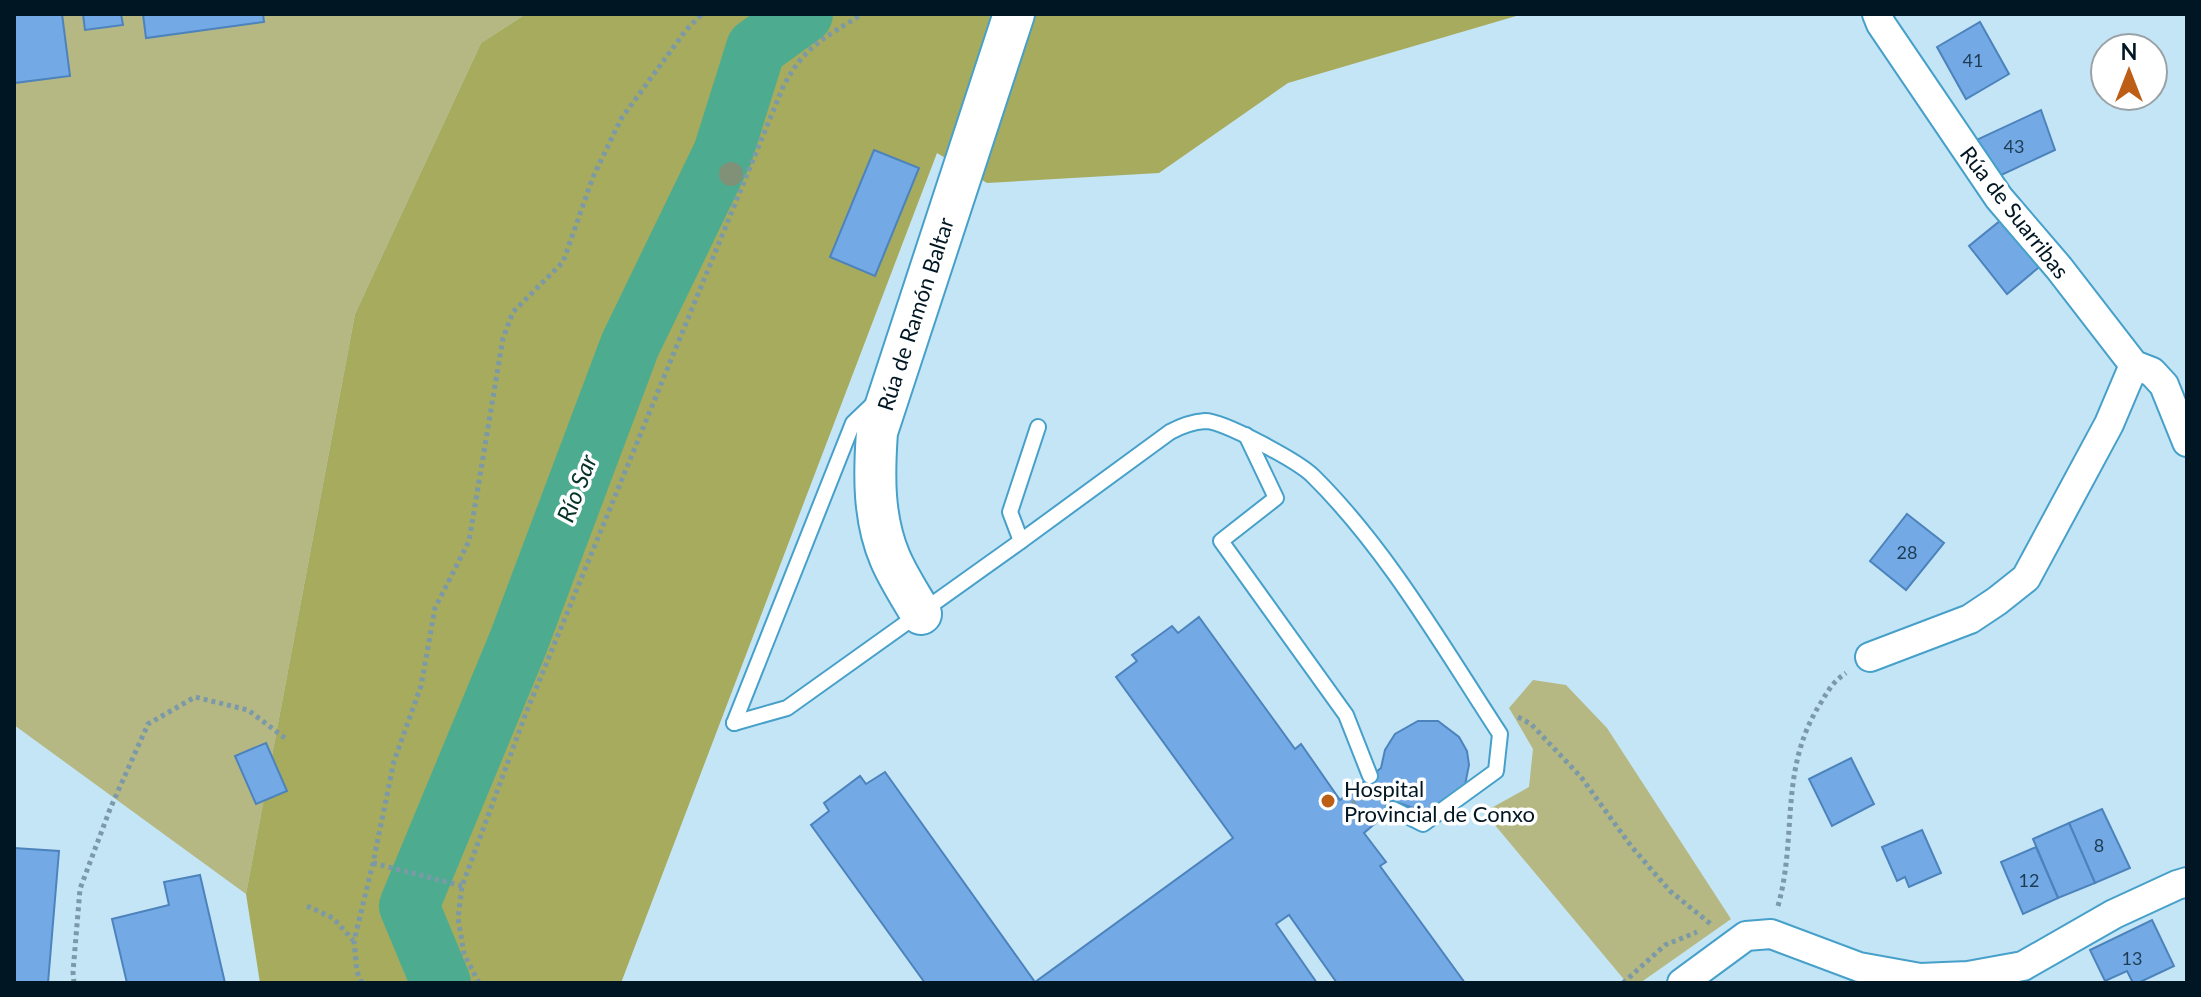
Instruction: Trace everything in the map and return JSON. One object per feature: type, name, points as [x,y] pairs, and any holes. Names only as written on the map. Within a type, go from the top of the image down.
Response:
[{"type":"street","name":"Rúa de Ramón Baltar","points":[[921,614],[890,559],[881,532],[876,500],[877,432],[1014,14]]},
{"type":"street","name":"Rúa de Suarribas","points":[[1877,14],[1999,198],[2059,268],[2134,365],[2152,372],[2164,385],[2187,442]]},
{"type":"street","points":[[1870,657],[1970,619],[2026,578],[2109,424],[2134,365]]},
{"type":"street","points":[[1682,983],[1758,935],[1859,967],[1920,978],[1968,976],[2023,966],[2114,914],[2187,882]]},
{"type":"lane","points":[[890,388],[853,423],[734,723],[787,708],[1170,432],[1184,425],[1206,421],[1246,435],[1311,473],[1371,542],[1500,734],[1496,771],[1423,824],[1393,809]]},
{"type":"lane","points":[[1021,541],[1010,512],[1038,427]]},
{"type":"lane","points":[[1246,435],[1276,498],[1221,541],[1346,715],[1370,776]]},
{"type":"path","points":[[362,983],[357,972],[354,941],[394,761],[421,686],[435,608],[469,541],[503,338],[513,312],[563,262],[593,177],[621,119],[686,30],[702,14]]},
{"type":"path","points":[[479,983],[464,954],[458,918],[462,886],[526,713],[783,87],[810,48],[862,14]]},
{"type":"path","points":[[1758,935],[1773,918],[1782,892],[1791,786],[1798,749],[1811,718],[1835,681],[1870,657]]},
{"type":"path","points":[[74,983],[80,889],[110,809],[148,724],[195,697],[248,710],[285,738]]},
{"type":"path","points":[[1500,734],[1513,715],[1531,724],[1581,777],[1631,846],[1670,891],[1712,925]]},
{"type":"path","points":[[1346,809],[1366,793]]},
{"type":"path","points":[[373,863],[462,886]]},
{"type":"path","points":[[307,906],[333,918],[354,941]]},
{"type":"green space","points":[[14,14],[526,14],[481,43],[355,314],[246,894],[14,725]]},
{"type":"green space","points":[[526,14],[1523,14],[1288,83],[1159,173],[987,183],[937,153],[621,983],[260,983],[246,894],[355,314],[481,43]]},
{"type":"green space","points":[[1533,680],[1566,685],[1607,728],[1731,919],[1640,983],[1627,983],[1484,812],[1529,787],[1533,749],[1509,708]]},
{"type":"building","points":[[14,14],[62,14],[70,76],[14,83]]},
{"type":"building","points":[[83,14],[121,14],[123,25],[85,30]]},
{"type":"building","points":[[143,14],[263,14],[264,22],[146,38]]},
{"type":"building","points":[[1980,22],[2009,74],[1966,99],[1937,47]]},
{"type":"building","points":[[2041,110],[2055,150],[1999,176],[1972,142]]},
{"type":"building","points":[[874,150],[919,168],[875,276],[830,257]]},
{"type":"building","points":[[2006,216],[2044,263],[2007,294],[1969,246]]},
{"type":"building","points":[[1907,514],[1944,543],[1906,590],[1870,561]]},
{"type":"building","name":"Hospital Provincial de Conxo","points":[[1199,617],[1295,749],[1301,744],[1340,800],[1381,768],[1385,750],[1395,734],[1418,721],[1438,721],[1459,737],[1467,751],[1469,765],[1465,785],[1435,809],[1416,809],[1399,803],[1364,833],[1386,862],[1380,866],[1465,983],[1337,983],[1289,915],[1276,924],[1317,983],[925,983],[811,825],[829,811],[824,803],[860,776],[866,784],[885,772],[1035,982],[1233,838],[1116,677],[1137,661],[1132,655],[1172,626],[1178,633]]},
{"type":"building","points":[[266,743],[287,791],[256,804],[235,756]]},
{"type":"building","points":[[1851,758],[1874,804],[1832,826],[1809,779]]},
{"type":"building","points":[[2102,809],[2130,868],[2095,883],[2069,823]]},
{"type":"building","points":[[2069,823],[2095,883],[2058,898],[2033,839]]},
{"type":"building","points":[[1922,830],[1941,873],[1909,887],[1905,877],[1897,881],[1882,847]]},
{"type":"building","points":[[2036,847],[2058,898],[2023,914],[2001,862]]},
{"type":"building","points":[[14,848],[59,851],[48,983],[14,983]]},
{"type":"building","points":[[200,875],[225,983],[127,983],[112,919],[169,905],[164,882]]},
{"type":"building","points":[[2152,920],[2174,966],[2138,983],[2133,983],[2127,971],[2105,981],[2090,950]]},
{"type":"waterway","name":"Río Sar","points":[[441,983],[409,906],[518,643],[630,345],[723,153],[756,48],[803,14]]},
{"type":"place","name":"Hospital Provincial de Conxo","points":[[1328,801]]}]
